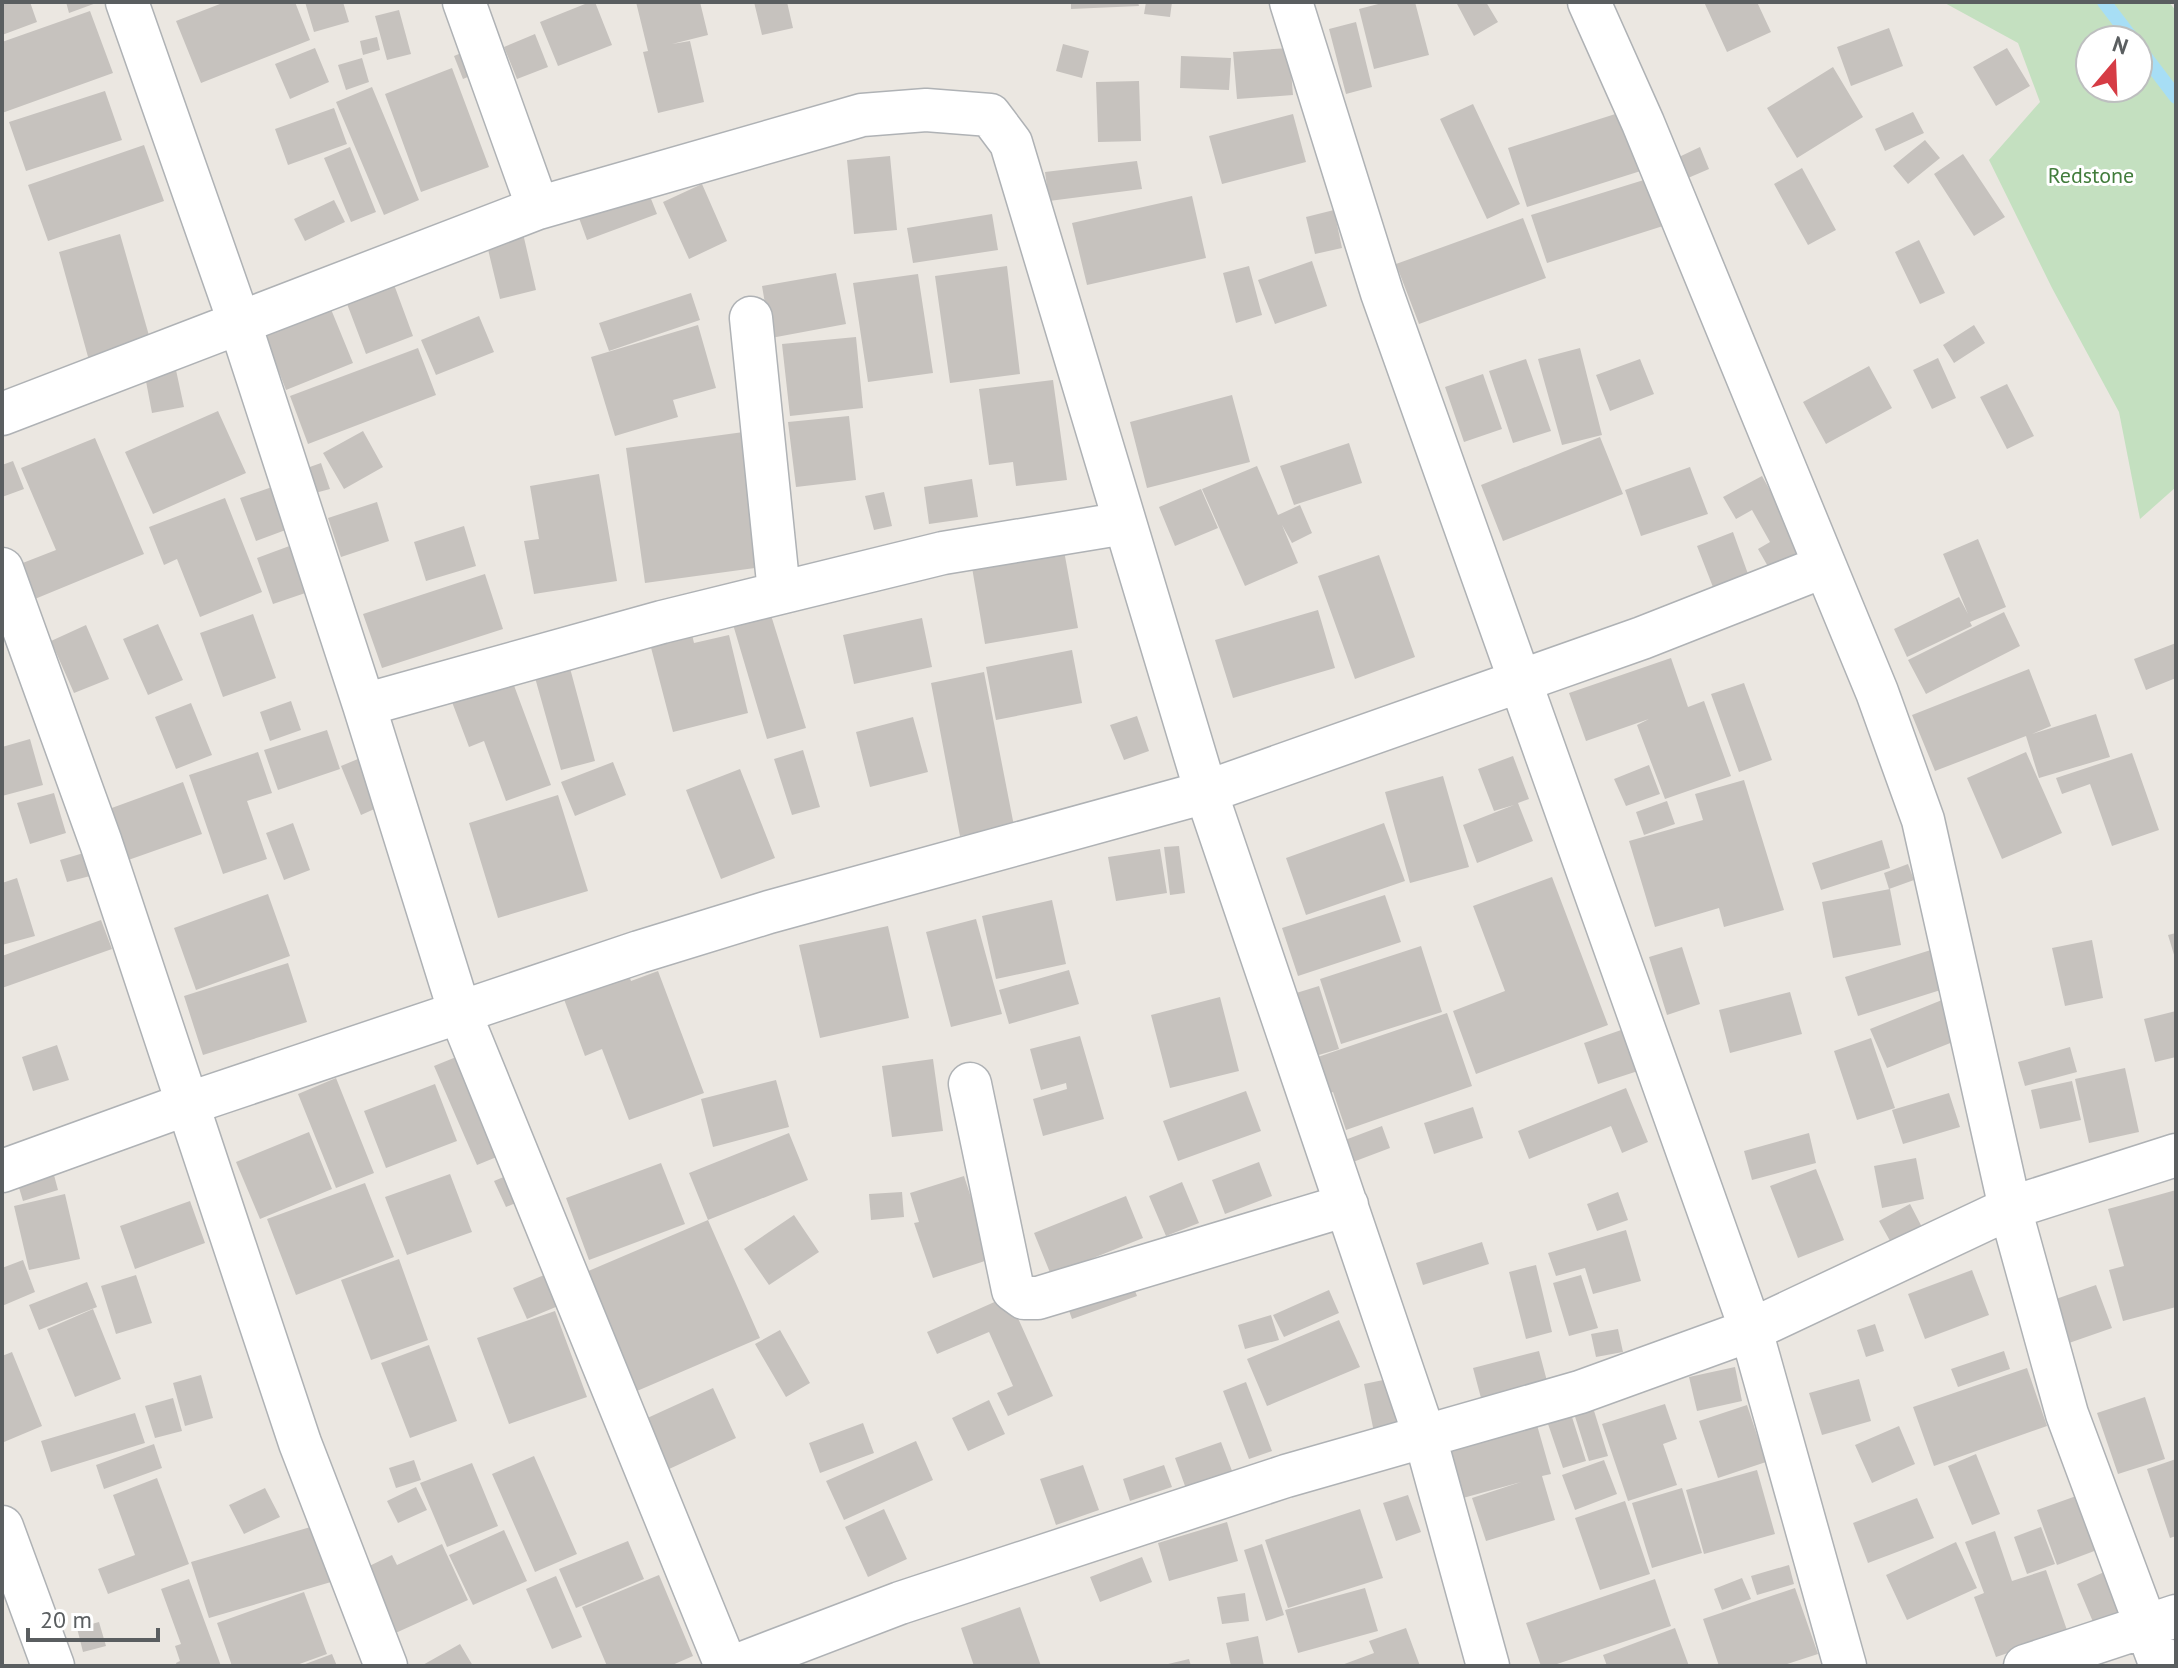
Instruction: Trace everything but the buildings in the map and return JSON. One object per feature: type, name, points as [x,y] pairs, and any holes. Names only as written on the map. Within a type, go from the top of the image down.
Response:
[{"type":"street","points":[[127,2],[240,324],[460,1013],[726,1666]]},
{"type":"street","points":[[464,2],[538,208]]},
{"type":"street","points":[[1291,2],[1382,293],[1751,1330],[1845,1666]]},
{"type":"street","points":[[1589,2],[1649,138],[1877,692],[1923,820],[2010,1208],[2067,1414],[2161,1621],[2161,1666]]},
{"type":"street","points":[[2,414],[538,208],[862,115],[926,110],[990,115],[1011,143],[1206,792],[1425,1437],[1488,1666]]},
{"type":"street","points":[[751,318],[779,592]]},
{"type":"street","points":[[364,705],[779,592],[943,553],[1125,523]]},
{"type":"street","points":[[2,1171],[187,1104],[639,952],[769,912],[1206,792],[1642,638],[1825,566]]},
{"type":"street","points":[[2,569],[101,843],[300,1443],[386,1666]]},
{"type":"street","points":[[970,1084],[1013,1290],[1024,1298],[1038,1298],[1347,1205]]},
{"type":"street","points":[[735,1666],[900,1603],[1286,1476],[1580,1392],[1751,1330],[2010,1208],[2176,1155]]},
{"type":"street","points":[[2,1527],[53,1666]]},
{"type":"street","points":[[2025,1666],[2161,1621]]},
{"type":"green space","name":"Redstone","points":[[1943,2],[2169,2],[2176,11],[2176,487],[2140,519],[2119,412],[2052,288],[1989,160],[2040,102],[2018,43]]},
{"type":"waterway","points":[[2104,2],[2121,24]]},
{"type":"waterway","points":[[2154,68],[2176,97]]}]
